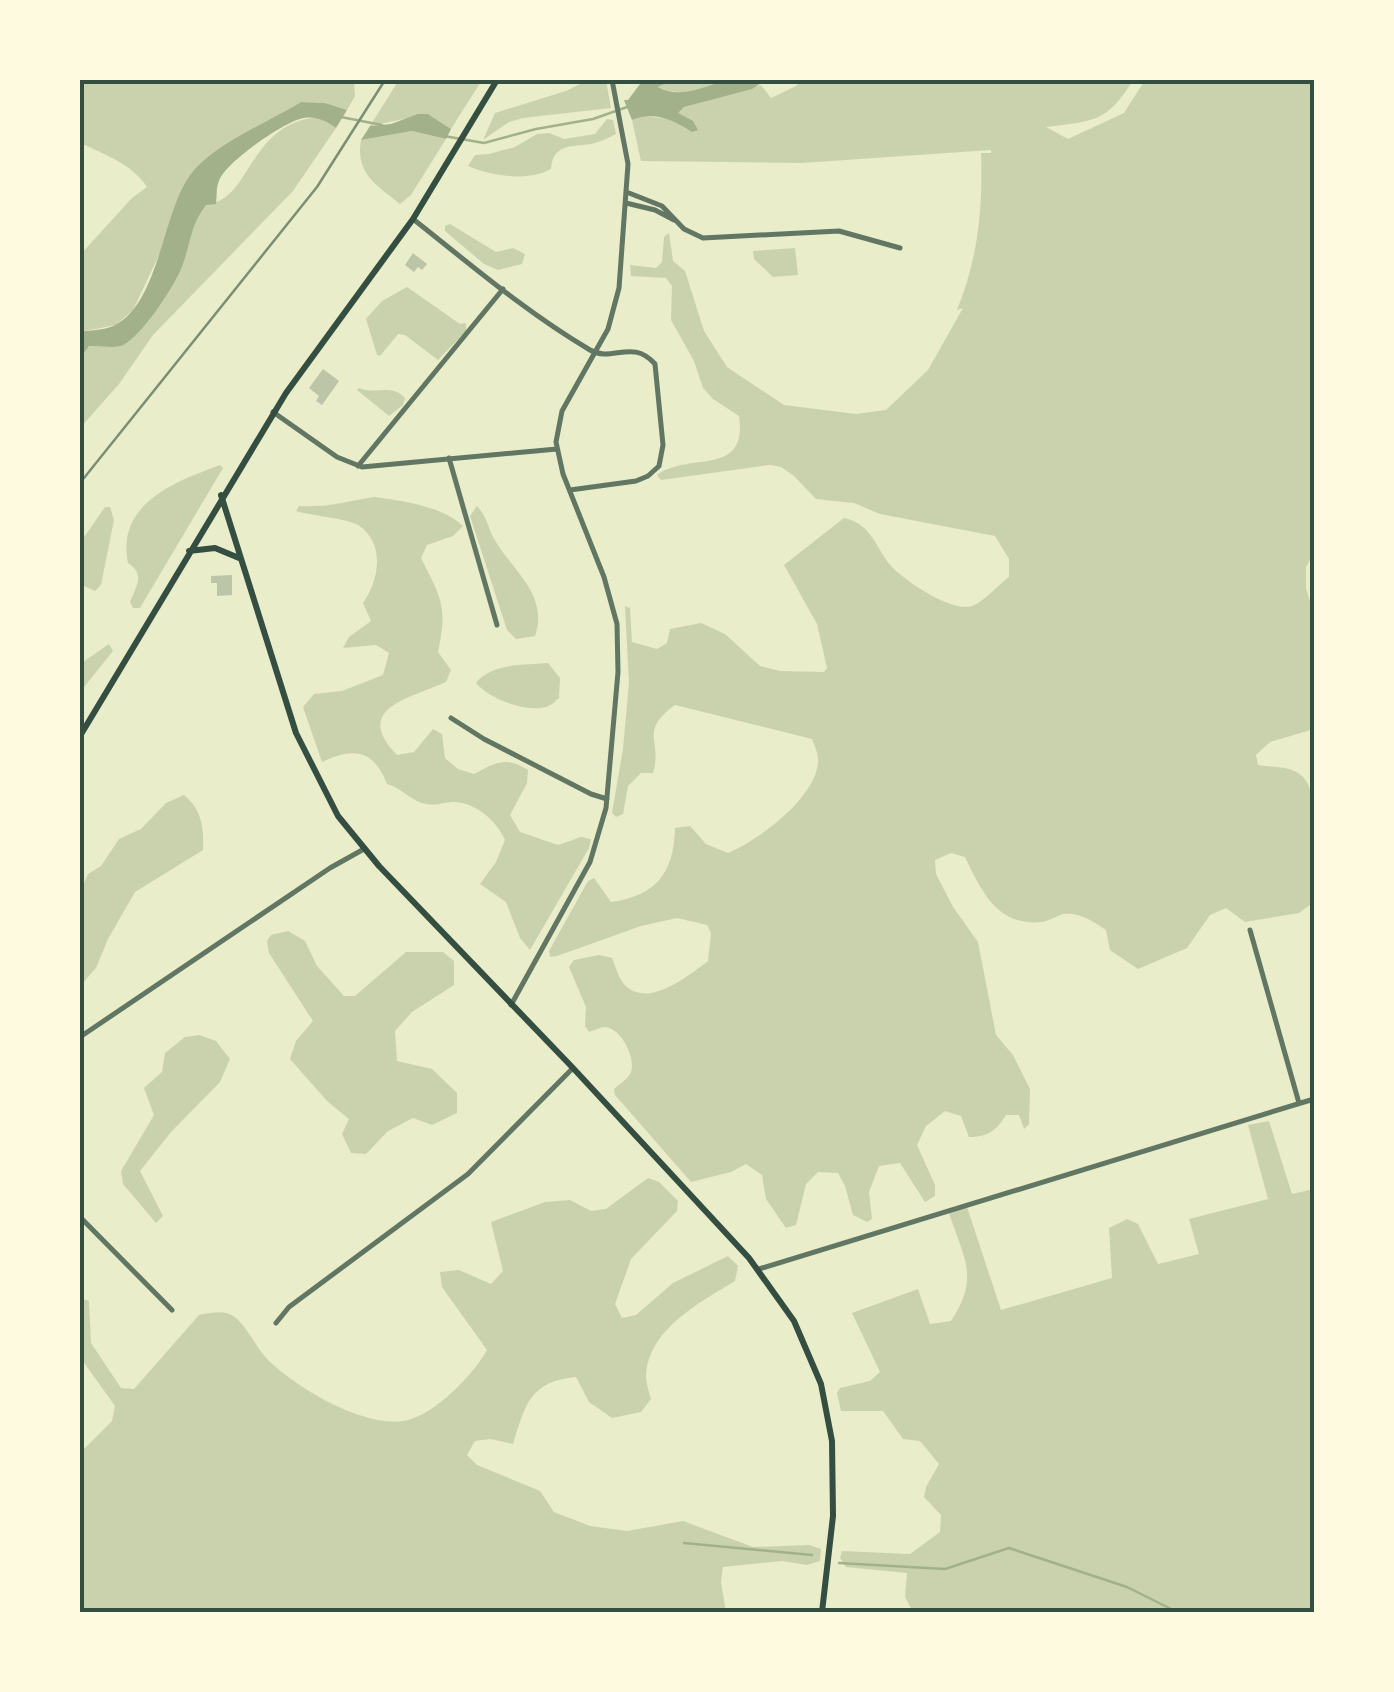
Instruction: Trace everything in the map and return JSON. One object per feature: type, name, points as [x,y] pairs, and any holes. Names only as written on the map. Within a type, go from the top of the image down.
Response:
[{"type":"main road","points":[[80,736],[273,412],[412,219],[496,80]]},
{"type":"main road","points":[[222,496],[302,747],[332,806],[364,849],[759,1270],[788,1312],[808,1350],[830,1429],[833,1516],[822,1612]]},
{"type":"main road","points":[[188,551],[215,548],[240,558]]},
{"type":"street","points":[[511,1005],[594,854],[606,799],[618,672],[617,624],[557,449],[557,428],[562,411],[608,329],[618,300],[628,155],[612,80]]},
{"type":"street","points":[[628,190],[633,196],[667,209],[677,222]]},
{"type":"street","points":[[626,203],[655,210],[703,238],[839,231],[900,248]]},
{"type":"street","points":[[412,219],[503,289],[596,353],[637,351],[655,364],[663,455],[656,469],[643,479],[570,490]]},
{"type":"street","points":[[358,466],[503,289]]},
{"type":"street","points":[[273,412],[332,454],[358,466],[557,449]]},
{"type":"street","points":[[449,458],[496,624]]},
{"type":"street","points":[[451,718],[484,739],[606,799]]},
{"type":"street","points":[[80,1037],[364,849]]},
{"type":"street","points":[[1250,930],[1299,1104]]},
{"type":"street","points":[[276,1323],[289,1307],[468,1174],[573,1068]]},
{"type":"street","points":[[759,1270],[1314,1099]]},
{"type":"street","points":[[80,1217],[172,1310]]},
{"type":"shaded area","points":[[80,80],[354,80],[355,96],[347,110],[325,103],[301,102],[276,117],[179,197],[168,236],[133,310],[116,325],[80,332],[80,255],[147,187],[126,166],[80,143]]},
{"type":"shaded area","points":[[399,80],[482,80],[451,129],[428,114],[370,126]]},
{"type":"shaded area","points":[[588,80],[606,80],[611,108],[523,118],[509,122],[483,140],[495,113],[566,91]]},
{"type":"shaded area","points":[[643,80],[673,80],[658,87],[677,92],[732,80],[766,80],[752,89],[684,107],[678,113],[693,121],[698,130],[692,132],[664,118],[632,120],[624,100]]},
{"type":"shaded area","points":[[673,80],[728,80],[685,92],[658,87]]},
{"type":"shaded area","points":[[801,80],[1133,80],[1115,105],[1097,117],[1046,127],[1068,139],[1124,113],[1145,80],[1314,80],[1314,553],[1306,567],[1306,588],[1314,616],[1314,729],[1270,742],[1256,755],[1258,765],[1287,768],[1302,776],[1313,801],[1316,838],[1310,905],[1299,913],[1245,922],[1226,908],[1210,915],[1187,948],[1138,969],[1110,950],[1106,930],[1091,920],[1069,914],[1042,922],[1013,919],[993,904],[965,857],[951,853],[935,860],[936,874],[953,907],[978,942],[996,1035],[1013,1055],[1030,1089],[1029,1124],[1024,1129],[1019,1115],[1006,1115],[991,1132],[969,1137],[961,1116],[945,1111],[926,1126],[917,1145],[935,1185],[935,1196],[925,1202],[900,1163],[879,1166],[869,1192],[872,1219],[867,1222],[853,1215],[838,1173],[818,1172],[806,1184],[796,1225],[786,1228],[766,1199],[762,1175],[746,1164],[691,1182],[615,1095],[614,1089],[631,1072],[629,1052],[610,1028],[589,1032],[585,1026],[586,1007],[569,967],[574,960],[599,955],[612,958],[627,987],[637,992],[658,991],[708,961],[711,933],[707,925],[677,918],[641,926],[557,956],[550,957],[549,951],[588,881],[594,878],[611,902],[651,888],[660,880],[671,858],[675,828],[690,826],[706,844],[728,853],[741,847],[796,803],[815,776],[818,763],[812,739],[675,705],[654,730],[653,773],[641,773],[628,786],[623,814],[616,817],[612,813],[629,683],[625,606],[630,608],[632,642],[657,649],[667,643],[670,629],[701,623],[725,634],[760,666],[780,671],[824,672],[827,668],[817,624],[784,565],[844,518],[861,525],[891,566],[907,580],[953,605],[977,604],[1009,577],[1009,559],[995,536],[880,514],[854,503],[816,499],[781,467],[770,465],[661,480],[657,475],[670,468],[725,456],[734,448],[739,435],[739,416],[703,388],[694,361],[671,320],[672,286],[666,278],[631,276],[630,265],[656,268],[662,262],[664,237],[669,233],[673,261],[685,271],[704,331],[727,367],[784,405],[856,414],[886,410],[928,370],[963,308],[957,310],[978,233],[981,153],[991,150],[802,163],[641,161],[632,120],[642,116],[671,119],[684,107],[761,85],[771,98]]},
{"type":"shaded area","points":[[301,102],[325,103],[347,110],[336,128],[315,118],[291,122],[232,164],[219,181],[216,204],[206,205],[197,219],[174,284],[147,323],[129,342],[121,346],[89,346],[80,358],[80,332],[117,324],[143,295],[191,174],[227,143]]},
{"type":"shaded area","points":[[428,114],[451,129],[446,139],[412,131],[361,140],[370,126],[391,124]]},
{"type":"shaded area","points":[[320,117],[336,128],[293,191],[153,335],[119,384],[80,428],[80,358],[88,346],[121,346],[138,334],[174,284],[206,204],[233,191],[264,146],[278,133],[296,122]]},
{"type":"shaded area","points":[[607,119],[613,120],[616,134],[560,150],[551,169],[542,173],[509,176],[468,166],[475,155],[515,147],[537,134],[549,133],[564,139],[595,134]]},
{"type":"shaded area","points":[[412,131],[446,139],[411,195],[400,204],[365,170],[361,140]]},
{"type":"shaded area","points":[[450,224],[496,252],[513,248],[525,254],[522,264],[498,270],[484,264],[445,231]]},
{"type":"shaded area","points":[[795,248],[798,275],[773,277],[754,259],[753,251]]},
{"type":"shaded area","points":[[407,287],[460,324],[466,323],[466,331],[438,360],[398,334],[377,355],[366,319],[382,301]]},
{"type":"shaded area","points":[[359,388],[395,391],[405,398],[403,405],[389,416]]},
{"type":"shaded area","points":[[220,465],[223,468],[140,608],[133,608],[130,602],[138,576],[128,563],[131,525],[152,498]]},
{"type":"shaded area","points":[[374,497],[433,509],[463,526],[453,536],[427,545],[421,558],[441,603],[438,652],[451,670],[446,682],[403,700],[383,715],[380,726],[384,739],[397,755],[414,752],[433,729],[442,734],[445,758],[458,769],[474,774],[501,762],[520,766],[528,770],[527,783],[510,815],[520,832],[558,845],[581,837],[591,839],[530,950],[520,938],[506,902],[480,884],[496,862],[505,840],[491,820],[463,803],[431,805],[417,801],[387,784],[382,772],[361,754],[344,754],[322,762],[303,707],[314,694],[342,691],[383,675],[389,653],[376,645],[343,648],[349,637],[371,621],[363,603],[376,573],[373,542],[358,525],[296,511],[299,506]]},
{"type":"shaded area","points":[[477,506],[496,542],[534,597],[538,622],[535,636],[516,639],[507,630],[470,516]]},
{"type":"shaded area","points":[[105,507],[110,507],[114,520],[101,585],[95,591],[80,584],[80,543]]},
{"type":"shaded area","points":[[109,644],[113,651],[80,692],[80,664]]},
{"type":"shaded area","points":[[548,663],[560,678],[559,698],[547,706],[528,708],[508,703],[476,683],[499,668]]},
{"type":"shaded area","points":[[184,795],[201,820],[203,850],[135,892],[96,968],[80,986],[80,892],[88,874],[101,866],[119,839],[141,829],[166,803]]},
{"type":"shaded area","points":[[288,931],[305,941],[317,966],[344,996],[355,996],[406,952],[443,952],[454,961],[454,985],[412,1012],[395,1031],[397,1061],[432,1069],[457,1093],[457,1113],[432,1125],[413,1118],[388,1131],[366,1154],[351,1153],[342,1134],[349,1119],[327,1101],[290,1059],[296,1041],[313,1021],[269,953],[267,941],[271,935]]},
{"type":"shaded area","points":[[199,1035],[216,1041],[230,1059],[220,1082],[171,1132],[140,1171],[163,1216],[156,1223],[123,1184],[121,1171],[154,1115],[144,1088],[162,1072],[165,1053],[185,1037]]},
{"type":"shaded area","points":[[1269,1121],[1292,1194],[1314,1189],[1314,1612],[913,1612],[905,1597],[907,1573],[846,1567],[840,1558],[842,1551],[910,1554],[940,1532],[941,1515],[924,1497],[939,1464],[920,1441],[903,1439],[883,1411],[841,1411],[837,1393],[840,1388],[870,1381],[880,1372],[852,1313],[918,1289],[930,1324],[951,1321],[967,1280],[964,1256],[949,1213],[967,1207],[1001,1310],[1112,1278],[1109,1228],[1127,1219],[1138,1224],[1158,1264],[1199,1254],[1189,1219],[1268,1199],[1248,1125]]},
{"type":"shaded area","points":[[648,1178],[659,1182],[678,1201],[677,1211],[631,1259],[615,1304],[622,1318],[636,1315],[673,1283],[728,1256],[738,1266],[735,1281],[678,1319],[656,1344],[646,1376],[651,1399],[641,1412],[612,1418],[589,1402],[576,1377],[561,1379],[532,1397],[513,1444],[490,1439],[475,1441],[467,1455],[477,1465],[540,1491],[554,1512],[590,1526],[627,1531],[683,1521],[753,1547],[809,1545],[821,1549],[820,1561],[807,1565],[782,1561],[723,1567],[726,1612],[80,1612],[80,1453],[112,1421],[115,1406],[80,1357],[80,1298],[89,1301],[91,1343],[121,1388],[134,1389],[199,1315],[223,1313],[241,1323],[269,1361],[315,1395],[373,1419],[408,1420],[430,1410],[453,1392],[487,1350],[442,1287],[440,1272],[459,1270],[491,1284],[503,1271],[491,1222],[545,1202],[570,1200],[591,1211],[606,1209]]},
{"type":"building","points":[[413,253],[427,264],[422,270],[418,267],[414,272],[405,265]]},
{"type":"building","points":[[323,369],[339,381],[322,405],[316,401],[319,396],[309,388]]},
{"type":"building","points":[[232,575],[232,595],[217,596],[217,583],[211,583],[211,576]]},
{"type":"waterway","points":[[444,136],[484,143],[593,119],[630,106]]},
{"type":"waterway","points":[[341,117],[382,125]]},
{"type":"waterway","points":[[684,1543],[812,1555]]},
{"type":"waterway","points":[[839,1563],[945,1569],[1009,1548],[1127,1587],[1177,1612]]},
{"type":"railway","points":[[80,483],[317,187],[385,80]]}]
